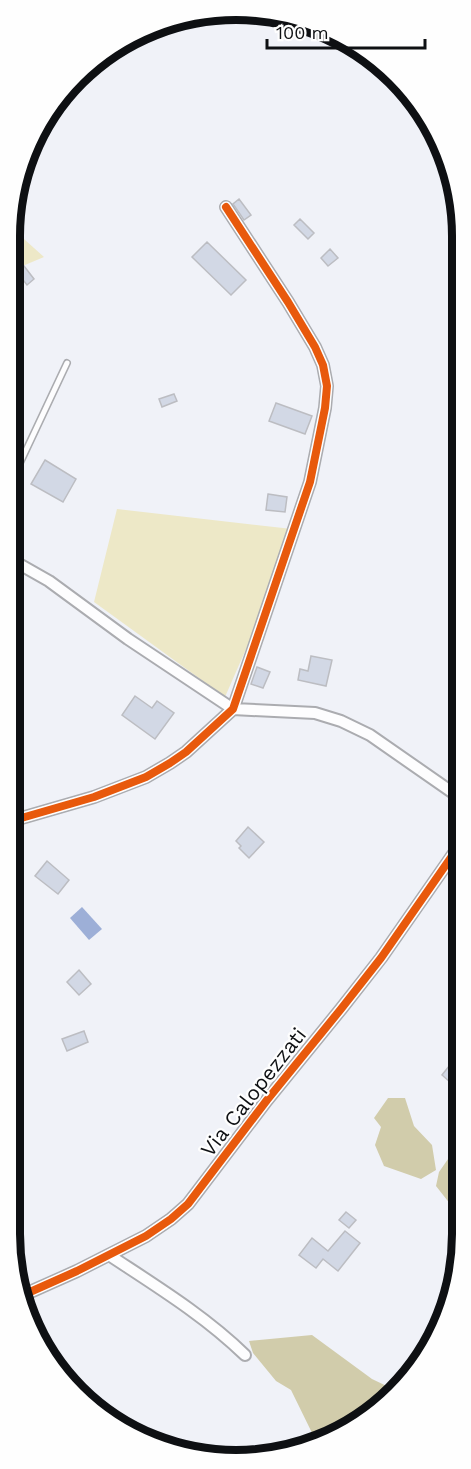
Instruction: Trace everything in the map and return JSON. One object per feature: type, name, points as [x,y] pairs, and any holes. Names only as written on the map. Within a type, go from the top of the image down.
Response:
[{"type":"street","points":[[20,818],[94,797],[146,777],[178,758],[233,708],[309,488],[325,408],[327,386],[323,365],[288,302],[226,207]]},
{"type":"street","points":[[20,565],[49,581],[128,639],[233,708],[315,713],[341,721],[370,735],[452,792]]},
{"type":"street","name":"Via Calopezzati","points":[[28,1293],[110,1255],[161,1226],[188,1204],[258,1111],[381,957],[452,856]]},
{"type":"street","points":[[110,1255],[211,1324],[245,1355]]},
{"type":"lane","points":[[20,463],[67,363]]},
{"type":"shaded area","points":[[24,239],[44,257],[20,267],[20,242]]},
{"type":"shaded area","points":[[117,509],[292,529],[253,633],[225,697],[94,602]]},
{"type":"shaded area","points":[[388,1098],[405,1098],[414,1126],[432,1145],[436,1170],[421,1179],[384,1166],[375,1145],[381,1127],[374,1118]]},
{"type":"shaded area","points":[[452,1153],[452,1206],[436,1186],[439,1172]]},
{"type":"shaded area","points":[[312,1335],[372,1379],[388,1386],[344,1421],[313,1435],[291,1390],[276,1381],[253,1353],[249,1341]]},
{"type":"water","points":[[82,907],[102,929],[89,940],[70,918]]},
{"type":"building","points":[[239,199],[251,215],[244,220],[233,204]]},
{"type":"building","points":[[300,219],[314,233],[308,239],[294,225]]},
{"type":"building","points":[[207,242],[246,280],[231,295],[192,257]]},
{"type":"building","points":[[330,249],[338,258],[328,266],[321,258]]},
{"type":"building","points":[[24,266],[34,279],[27,285],[20,276],[20,269]]},
{"type":"building","points":[[174,394],[177,401],[162,407],[159,399]]},
{"type":"building","points":[[276,403],[312,416],[305,434],[269,421]]},
{"type":"building","points":[[45,460],[76,479],[63,502],[31,484]]},
{"type":"building","points":[[268,494],[287,497],[285,512],[266,510]]},
{"type":"building","points":[[311,656],[332,660],[326,686],[298,680],[300,669],[308,671]]},
{"type":"building","points":[[257,667],[270,672],[263,688],[251,684]]},
{"type":"building","points":[[135,696],[152,708],[157,701],[174,713],[155,739],[122,715]]},
{"type":"building","points":[[248,827],[264,842],[249,858],[239,848],[241,846],[236,841]]},
{"type":"building","points":[[47,861],[69,880],[58,894],[35,876]]},
{"type":"building","points":[[79,970],[91,984],[79,995],[67,982]]},
{"type":"building","points":[[84,1031],[88,1042],[67,1051],[62,1039]]},
{"type":"building","points":[[452,1062],[452,1084],[442,1075]]},
{"type":"building","points":[[346,1212],[356,1220],[349,1228],[339,1220]]},
{"type":"building","points":[[345,1231],[360,1243],[338,1271],[323,1259],[316,1268],[299,1255],[312,1238],[328,1251]]},
{"type":"building","points":[[224,1448],[251,1449],[236,1450]]},
{"type":"cycle path","points":[[20,818],[94,797],[146,777],[186,752],[233,709],[310,482],[325,408],[327,386],[323,365],[288,302],[226,207]]},
{"type":"cycle path","points":[[28,1293],[146,1236],[188,1204],[267,1100],[381,958],[452,856]]}]
